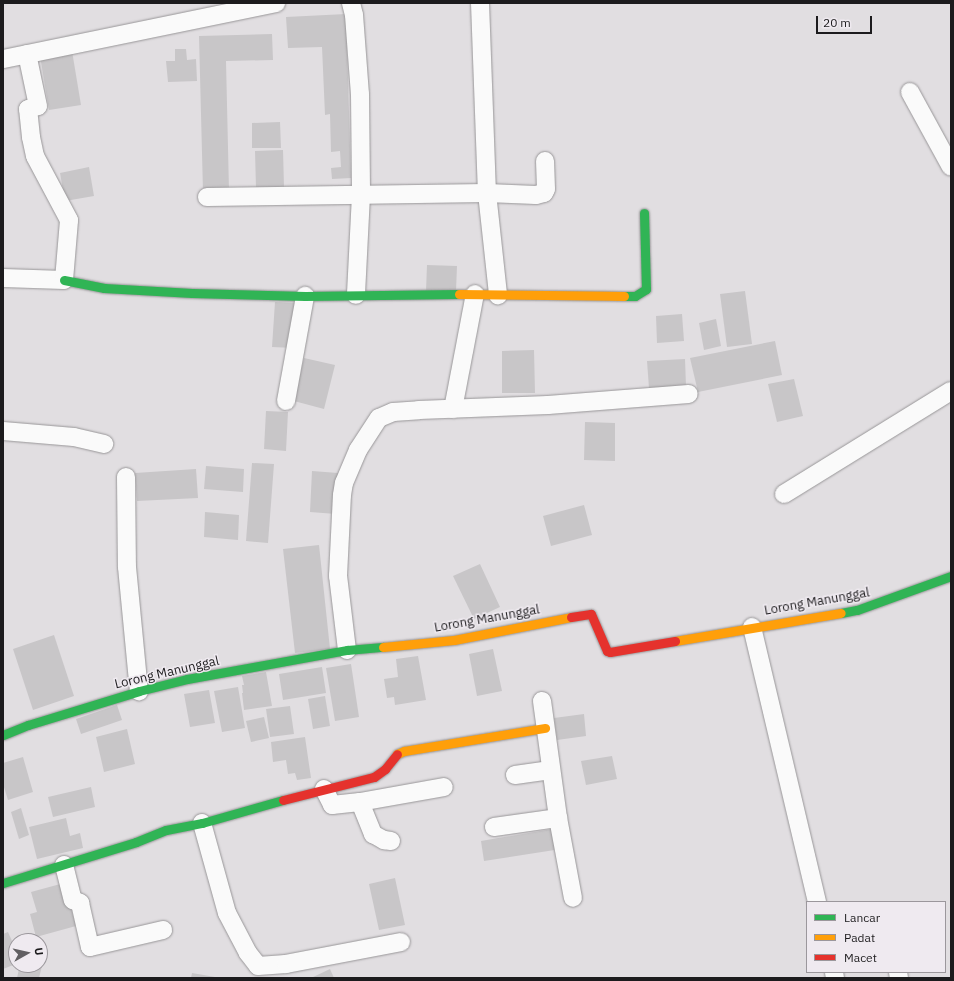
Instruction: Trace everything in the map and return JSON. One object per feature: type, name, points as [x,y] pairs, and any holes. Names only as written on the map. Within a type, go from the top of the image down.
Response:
[{"type":"street","points":[[3,59],[246,6],[276,3]]},
{"type":"street","points":[[351,3],[354,15],[360,94],[361,195],[356,295]]},
{"type":"street","points":[[480,3],[487,193],[498,295]]},
{"type":"street","points":[[27,54],[38,106],[28,109],[34,150],[69,220],[64,280]]},
{"type":"street","points":[[910,92],[951,167]]},
{"type":"street","points":[[207,197],[487,193],[536,195],[544,192],[547,184],[545,161]]},
{"type":"street","points":[[3,278],[64,280],[104,288],[192,293],[305,296],[475,294],[628,296],[640,294],[646,289],[644,213]]},
{"type":"street","points":[[453,409],[475,294]]},
{"type":"street","points":[[286,401],[305,296]]},
{"type":"street","points":[[784,494],[951,391]]},
{"type":"street","points":[[347,650],[338,576],[344,483],[358,450],[376,421],[384,415],[453,409],[548,405],[689,394]]},
{"type":"street","points":[[3,431],[74,438],[104,444]]},
{"type":"street","points":[[126,477],[127,567],[139,691]]},
{"type":"street","name":"Lorong Manunggal","points":[[3,735],[28,725],[139,691],[187,679],[347,650],[454,640],[588,614],[593,616],[606,650],[610,652],[752,626],[857,610],[951,576]]},
{"type":"street","points":[[752,626],[817,901]]},
{"type":"street","points":[[542,702],[558,818],[573,898]]},
{"type":"street","points":[[3,883],[136,842],[166,830],[202,823],[249,808],[379,774],[395,756],[404,751],[545,728]]},
{"type":"street","points":[[515,776],[551,770]]},
{"type":"street","points":[[324,789],[332,805],[360,802],[444,787]]},
{"type":"street","points":[[360,802],[373,834],[384,840],[391,841]]},
{"type":"street","points":[[494,827],[558,818]]},
{"type":"street","points":[[202,823],[227,913],[250,957],[258,966],[286,964],[401,942]]},
{"type":"street","points":[[64,865],[73,900],[80,903],[90,947],[163,930]]},
{"type":"building","points":[[346,14],[351,178],[332,179],[331,168],[341,167],[340,151],[331,152],[330,114],[325,115],[322,47],[288,48],[286,17]]},
{"type":"building","points":[[272,34],[273,60],[226,61],[229,191],[203,192],[199,36]]},
{"type":"building","points":[[175,49],[186,49],[187,60],[196,59],[197,81],[168,82],[166,61],[175,61]]},
{"type":"building","points":[[72,51],[81,105],[49,110],[40,56]]},
{"type":"building","points":[[280,122],[281,148],[252,148],[252,123]]},
{"type":"building","points":[[283,150],[284,187],[256,188],[255,151]]},
{"type":"building","points":[[89,167],[94,196],[65,201],[60,173]]},
{"type":"building","points":[[427,265],[457,266],[456,291],[426,291]]},
{"type":"building","points":[[745,291],[752,344],[727,347],[720,294]]},
{"type":"building","points":[[275,302],[297,303],[294,348],[272,347]]},
{"type":"building","points":[[682,314],[684,341],[657,343],[656,316]]},
{"type":"building","points":[[716,319],[721,346],[704,350],[699,323]]},
{"type":"building","points":[[775,341],[782,375],[698,392],[690,358]]},
{"type":"building","points":[[534,350],[535,393],[502,393],[502,351]]},
{"type":"building","points":[[304,358],[335,365],[324,409],[294,401]]},
{"type":"building","points":[[685,359],[686,386],[649,388],[647,361]]},
{"type":"building","points":[[794,379],[803,416],[777,422],[768,384]]},
{"type":"building","points":[[266,411],[288,412],[286,451],[264,449]]},
{"type":"building","points":[[585,422],[615,423],[615,461],[584,460]]},
{"type":"building","points":[[252,463],[274,464],[268,543],[246,541]]},
{"type":"building","points":[[206,466],[244,469],[243,492],[204,489]]},
{"type":"building","points":[[196,469],[198,498],[137,501],[135,473]]},
{"type":"building","points":[[312,471],[338,473],[336,514],[310,512]]},
{"type":"building","points":[[584,505],[592,535],[551,546],[543,516]]},
{"type":"building","points":[[205,512],[239,515],[238,540],[204,537]]},
{"type":"building","points":[[319,545],[330,649],[295,653],[283,549]]},
{"type":"building","points":[[480,564],[500,607],[474,619],[453,576]]},
{"type":"building","points":[[54,635],[74,696],[33,710],[13,649]]},
{"type":"building","points":[[493,649],[502,691],[477,696],[469,654]]},
{"type":"building","points":[[418,656],[426,700],[395,705],[394,697],[387,698],[384,679],[398,677],[396,659]]},
{"type":"building","points":[[351,664],[359,717],[335,721],[326,668]]},
{"type":"building","points":[[322,667],[326,693],[283,700],[279,674]]},
{"type":"building","points":[[266,672],[272,706],[244,710],[242,685],[244,685],[242,676]]},
{"type":"building","points":[[238,687],[245,728],[222,732],[214,691]]},
{"type":"building","points":[[209,690],[215,723],[190,727],[184,694]]},
{"type":"building","points":[[325,696],[330,726],[313,729],[308,699]]},
{"type":"building","points":[[117,705],[122,720],[81,734],[76,719]]},
{"type":"building","points":[[290,706],[294,734],[270,737],[266,709]]},
{"type":"building","points":[[584,714],[586,736],[557,740],[554,718]]},
{"type":"building","points":[[264,717],[269,738],[251,742],[246,721]]},
{"type":"building","points":[[127,729],[135,764],[104,772],[96,737]]},
{"type":"building","points":[[305,737],[311,778],[297,780],[295,773],[288,774],[286,760],[273,762],[271,742]]},
{"type":"building","points":[[612,756],[617,779],[586,785],[581,761]]},
{"type":"building","points":[[23,757],[33,792],[8,800],[3,784],[3,763]]},
{"type":"building","points":[[91,787],[95,807],[53,817],[48,797]]},
{"type":"building","points":[[21,808],[29,835],[19,839],[11,812]]},
{"type":"building","points":[[66,818],[70,836],[80,833],[83,848],[37,859],[29,827]]},
{"type":"building","points":[[558,828],[561,849],[484,861],[481,841]]},
{"type":"building","points":[[395,878],[405,925],[379,930],[369,884]]},
{"type":"building","points":[[64,883],[76,926],[48,934],[35,933],[30,914],[37,912],[31,892]]},
{"type":"building","points":[[8,933],[8,967],[3,969],[3,934]]},
{"type":"building","points":[[330,969],[334,978],[311,978]]},
{"type":"building","points":[[18,973],[40,973],[39,978],[17,978]]},
{"type":"building","points":[[192,973],[215,977],[215,978],[191,978]]},
{"type":"traffic: fast","points":[[624,296],[635,296],[646,289],[644,213]]},
{"type":"traffic: fast","points":[[64,280],[104,288],[192,293],[305,296],[459,294]]},
{"type":"traffic: fast","points":[[841,613],[857,610],[951,576]]},
{"type":"traffic: fast","points":[[3,735],[28,725],[139,691],[187,679],[347,650],[383,647]]},
{"type":"traffic: fast","points":[[3,883],[136,842],[166,830],[202,823],[283,800]]},
{"type":"traffic: slow","points":[[459,294],[624,296]]},
{"type":"traffic: slow","points":[[675,641],[841,613]]},
{"type":"traffic: slow","points":[[383,647],[454,640],[571,617]]},
{"type":"traffic: slow","points":[[397,754],[404,751],[545,728]]},
{"type":"traffic: jam","points":[[571,617],[591,614],[607,651],[610,652],[675,641]]},
{"type":"traffic: jam","points":[[283,800],[374,777],[385,769],[397,754]]}]
